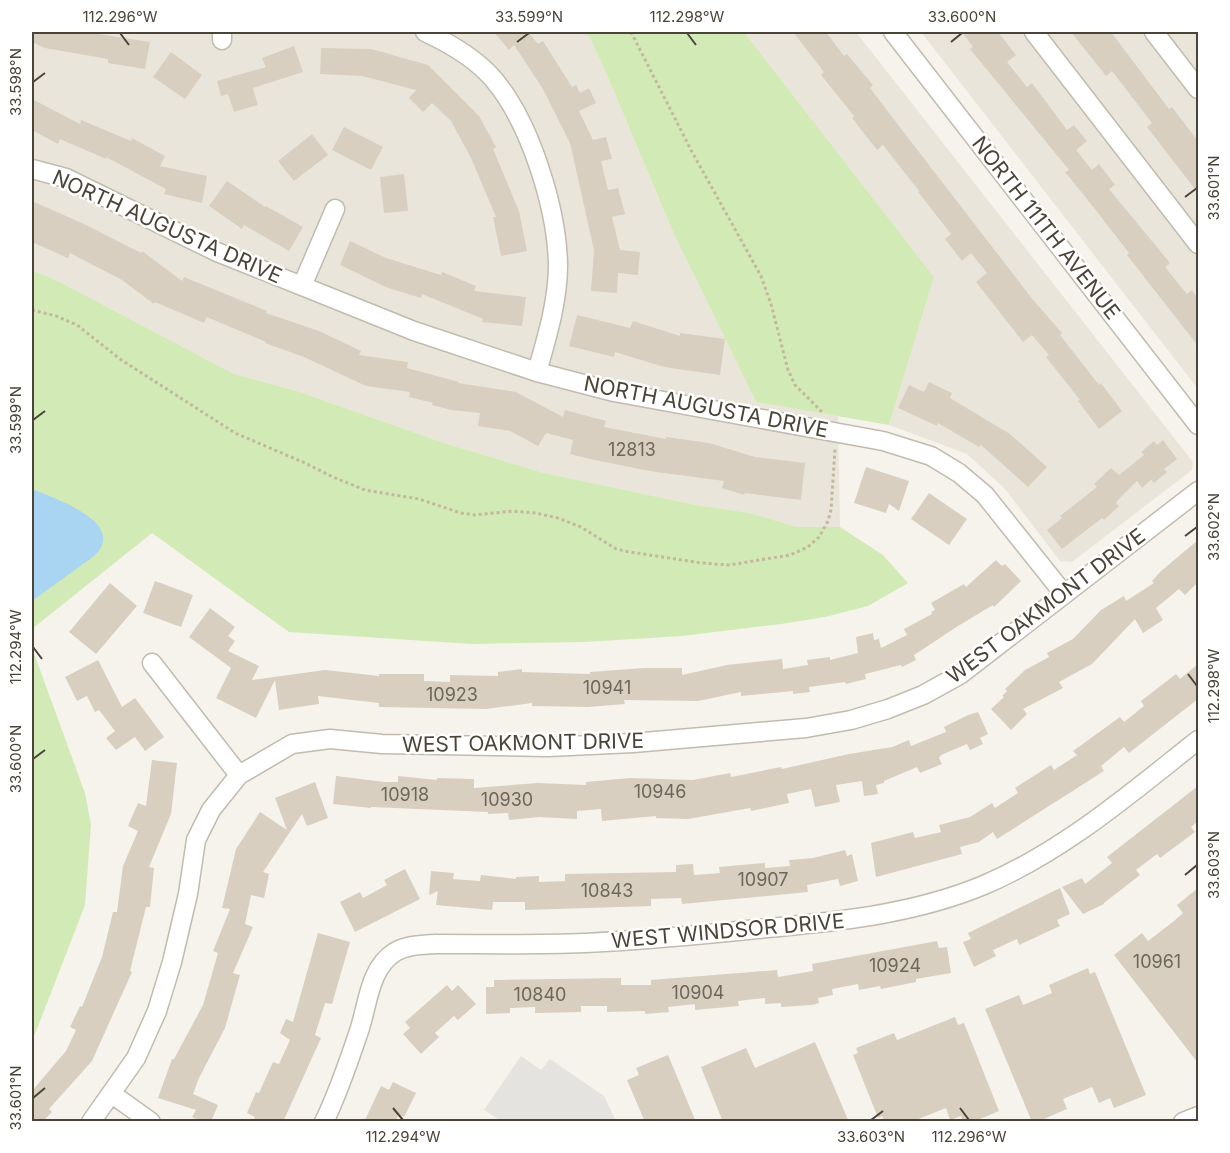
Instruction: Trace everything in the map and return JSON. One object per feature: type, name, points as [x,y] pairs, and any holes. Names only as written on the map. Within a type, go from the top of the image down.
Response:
[{"type":"street","points":[[425,32],[447,42],[463,53],[496,82],[512,108],[537,159],[552,213],[558,265],[552,316],[537,372]]},
{"type":"street","name":"NORTH 111TH AVENUE","points":[[893,32],[1198,425]]},
{"type":"street","points":[[1034,32],[1198,244]]},
{"type":"street","points":[[1154,32],[1198,89]]},
{"type":"street","name":"NORTH AUGUSTA DRIVE","points":[[32,168],[66,178],[217,252],[414,331],[537,372],[614,392],[883,441],[931,456],[959,473],[985,495],[1064,594]]},
{"type":"street","name":"NORTH AUGUSTA DRIVE","points":[[302,286],[335,209]]},
{"type":"street","name":"WEST OAKMONT DRIVE","points":[[92,1122],[136,1058],[157,1011],[172,962],[188,894],[196,840],[211,810],[239,775],[292,744],[330,739],[382,744],[548,747],[633,743],[806,728],[851,720],[923,695],[961,674],[1198,491]]},
{"type":"street","points":[[152,663],[239,775]]},
{"type":"street","name":"WEST WINDSOR DRIVE","points":[[324,1122],[360,1029],[372,985],[380,966],[394,952],[413,945],[563,944],[655,939],[859,919],[900,911],[983,885],[1025,865],[1072,837],[1198,741]]},
{"type":"street","points":[[112,1094],[152,1122]]},
{"type":"street","points":[[1183,1122],[1198,1116]]},
{"type":"path","points":[[32,310],[56,316],[77,325],[120,359],[235,433],[365,490],[419,499],[461,513],[475,515],[513,511],[558,518],[581,527],[616,549],[662,558],[729,565],[790,555],[808,547],[819,537],[828,521],[831,510],[836,446],[821,410],[795,385],[788,370],[771,304],[761,276],[690,150],[631,32]]},
{"type":"shaded area","points":[[32,32],[584,32],[590,38],[607,75],[673,232],[756,402],[838,416],[840,527],[797,527],[750,513],[696,505],[544,473],[444,443],[297,391],[234,374],[60,282],[32,270]]},
{"type":"shaded area","points":[[744,32],[856,32],[1193,462],[1192,470],[1072,562],[1060,561],[1005,489],[967,454],[889,425],[934,277]]},
{"type":"shaded area","points":[[921,32],[1198,32],[1198,389]]},
{"type":"shaded area","points":[[521,1056],[541,1070],[550,1059],[604,1096],[616,1121],[501,1121],[484,1110]]},
{"type":"green space","points":[[584,32],[744,32],[934,277],[889,425],[756,402],[673,232],[607,75],[590,38]]},
{"type":"green space","points":[[32,270],[60,282],[234,374],[297,391],[444,443],[544,473],[696,505],[750,513],[797,527],[840,527],[883,555],[908,583],[868,606],[825,617],[682,636],[585,642],[472,644],[289,632],[152,533],[32,629]]},
{"type":"green space","points":[[32,648],[85,793],[91,825],[85,905],[32,1038]]},
{"type":"water","points":[[32,489],[85,514],[96,523],[102,533],[102,544],[94,556],[32,601]]},
{"type":"building","points":[[32,32],[99,32],[99,34],[150,42],[145,69],[108,63],[108,59],[45,48],[32,42]]},
{"type":"building","points":[[494,32],[531,32],[529,33],[538,44],[543,41],[572,87],[576,85],[580,93],[589,88],[596,103],[579,111],[593,140],[606,137],[612,159],[601,161],[608,190],[618,188],[625,214],[612,217],[620,250],[640,252],[638,275],[618,273],[617,293],[591,291],[594,250],[570,143],[543,89],[514,45],[509,50]]},
{"type":"building","points":[[793,32],[826,32],[844,56],[847,54],[873,85],[870,88],[932,169],[1034,301],[1062,333],[1060,335],[1099,385],[1101,383],[1122,411],[1099,429],[1078,401],[1080,400],[1046,357],[1049,355],[1032,335],[1023,342],[976,282],[987,273],[971,253],[962,261],[945,239],[951,234],[883,145],[877,150],[852,118],[854,116],[821,75],[824,72]]},
{"type":"building","points":[[962,32],[998,32],[1016,55],[1007,62],[1027,87],[1032,83],[1067,130],[1074,125],[1087,141],[1076,150],[1092,170],[1099,164],[1115,185],[1109,189],[1170,263],[1165,267],[1187,294],[1192,290],[1198,299],[1198,346],[1065,172],[1069,170],[970,49],[973,47]]},
{"type":"building","points":[[1071,32],[1111,32],[1169,109],[1172,107],[1198,141],[1198,193],[1147,127],[1152,123],[1112,71],[1106,76]]},
{"type":"building","points":[[294,46],[303,72],[253,88],[258,105],[234,112],[228,94],[221,96],[217,81],[266,67],[262,58]]},
{"type":"building","points":[[321,48],[371,49],[428,65],[479,116],[496,147],[493,149],[519,211],[527,251],[501,256],[493,217],[496,217],[471,158],[451,121],[432,103],[423,112],[409,98],[416,90],[362,76],[320,74]]},
{"type":"building","points":[[171,52],[202,75],[185,99],[153,77]]},
{"type":"building","points":[[32,99],[80,124],[81,120],[131,141],[132,138],[165,156],[160,166],[207,176],[202,203],[164,194],[166,189],[106,157],[106,159],[60,139],[58,144],[32,130]]},
{"type":"building","points":[[344,127],[383,147],[371,170],[332,150]]},
{"type":"building","points":[[312,134],[328,155],[294,181],[278,161]]},
{"type":"building","points":[[404,174],[408,211],[384,213],[380,177]]},
{"type":"building","points":[[227,181],[265,207],[303,227],[289,251],[244,225],[242,229],[209,206]]},
{"type":"building","points":[[32,201],[141,253],[142,251],[182,281],[184,277],[267,311],[266,313],[319,331],[361,351],[359,355],[408,362],[407,368],[458,383],[516,392],[563,417],[565,410],[606,421],[604,427],[666,439],[666,437],[709,443],[755,457],[805,463],[801,500],[745,493],[744,495],[722,488],[724,481],[649,471],[570,454],[573,440],[546,433],[538,446],[510,431],[478,426],[480,413],[451,410],[432,405],[433,403],[409,397],[410,392],[366,386],[304,357],[265,343],[207,317],[204,323],[155,302],[154,304],[122,280],[70,253],[68,258],[32,242]]},
{"type":"building","points":[[350,241],[386,258],[441,275],[442,272],[476,286],[474,291],[526,297],[522,326],[482,322],[483,319],[422,294],[421,298],[388,288],[340,265]]},
{"type":"building","points":[[577,315],[630,328],[633,321],[680,336],[680,333],[725,339],[720,375],[664,367],[615,352],[614,357],[569,346]]},
{"type":"building","points":[[929,382],[952,393],[950,398],[1010,434],[1047,467],[1028,487],[981,445],[979,447],[938,423],[937,426],[898,408],[909,385],[924,392]]},
{"type":"building","points":[[1163,440],[1177,459],[1164,469],[1167,472],[1154,483],[1151,480],[1142,488],[1137,481],[1117,501],[1119,506],[1104,520],[1102,518],[1062,549],[1047,530],[1062,518],[1060,516],[1097,487],[1094,484],[1111,468],[1119,475],[1144,455],[1141,452],[1154,441],[1157,445]]},
{"type":"building","points":[[866,467],[909,481],[899,511],[889,504],[886,513],[854,503]]},
{"type":"building","points":[[929,493],[967,519],[949,545],[911,519]]},
{"type":"building","points":[[1198,540],[1198,582],[1185,595],[1179,589],[1156,608],[1163,620],[1143,633],[1135,619],[1092,664],[1059,682],[1063,688],[1023,709],[1027,714],[1011,730],[991,709],[1004,697],[1002,696],[1007,691],[1005,689],[1025,670],[1049,657],[1047,653],[1073,639],[1101,610],[1124,596],[1126,601],[1154,583],[1152,581],[1161,571]]},
{"type":"building","points":[[996,560],[1002,566],[1005,564],[1021,581],[994,607],[993,605],[914,655],[916,660],[902,667],[901,665],[865,674],[866,679],[846,684],[845,682],[809,687],[810,692],[793,694],[793,691],[741,696],[741,692],[698,701],[624,700],[625,704],[588,707],[532,706],[532,703],[486,709],[379,707],[379,703],[318,696],[319,704],[279,710],[275,680],[256,718],[216,698],[231,668],[189,637],[210,608],[235,627],[228,636],[235,641],[228,651],[259,666],[252,680],[325,670],[379,676],[379,674],[424,674],[424,681],[450,682],[450,675],[498,676],[498,672],[522,669],[522,672],[590,674],[590,672],[644,668],[682,668],[682,675],[727,665],[782,659],[783,669],[808,665],[807,660],[830,657],[830,660],[858,653],[856,637],[873,633],[874,640],[879,639],[881,648],[907,635],[904,629],[932,614],[931,612],[935,610],[931,603],[964,584],[966,587]]},
{"type":"building","points":[[155,581],[193,595],[181,627],[143,613]]},
{"type":"building","points":[[110,583],[137,606],[96,654],[69,632]]},
{"type":"building","points":[[98,660],[122,707],[135,698],[164,737],[145,751],[135,737],[116,750],[106,738],[115,731],[99,710],[95,712],[87,696],[77,701],[65,677]]},
{"type":"building","points":[[1198,664],[1198,699],[1129,753],[1124,747],[1101,766],[1104,771],[997,839],[993,832],[979,842],[960,847],[962,854],[876,877],[871,843],[913,832],[915,838],[941,832],[939,825],[970,817],[992,803],[995,808],[1018,793],[1015,788],[1051,765],[1054,770],[1077,755],[1073,751],[1120,717],[1124,722],[1144,706],[1141,701],[1176,674],[1180,679]]},
{"type":"building","points":[[978,712],[988,734],[980,738],[983,744],[970,750],[967,744],[941,755],[939,758],[942,764],[920,773],[917,767],[884,781],[876,785],[878,794],[864,796],[862,781],[836,785],[840,802],[815,807],[811,789],[787,794],[789,803],[751,811],[750,808],[688,819],[656,818],[656,816],[602,821],[601,809],[577,811],[577,819],[539,817],[509,820],[508,813],[371,808],[333,804],[336,776],[385,782],[398,782],[398,776],[437,780],[437,778],[474,779],[474,788],[538,783],[586,785],[586,782],[630,778],[693,780],[730,773],[731,777],[892,747],[909,740],[911,746],[946,732],[944,727]]},
{"type":"building","points":[[152,760],[177,763],[171,814],[149,867],[154,868],[150,907],[146,907],[130,971],[132,972],[92,1061],[49,1109],[52,1112],[42,1122],[32,1122],[32,1091],[66,1051],[76,1030],[70,1027],[80,1006],[82,1007],[102,957],[113,912],[117,912],[123,866],[138,831],[128,826],[138,803],[146,806]]},
{"type":"building","points":[[315,782],[328,818],[307,826],[302,814],[263,872],[269,874],[264,898],[251,895],[245,924],[253,927],[233,973],[240,975],[225,1028],[193,1094],[218,1105],[211,1122],[202,1122],[192,1117],[196,1110],[158,1098],[172,1059],[203,1005],[218,953],[213,951],[230,909],[222,908],[236,849],[260,812],[287,830],[275,798]]},
{"type":"building","points":[[1198,786],[1198,821],[1191,827],[1195,832],[1160,858],[1157,854],[1136,870],[1140,875],[1104,904],[1083,914],[1062,887],[1082,878],[1085,884],[1112,863],[1107,857]]},
{"type":"building","points":[[845,850],[847,856],[852,854],[858,881],[840,886],[838,879],[807,885],[808,892],[682,904],[681,898],[651,899],[651,906],[525,910],[525,902],[493,902],[492,910],[436,905],[438,891],[429,895],[431,871],[454,873],[453,879],[480,881],[481,875],[516,879],[516,877],[539,876],[539,882],[565,881],[565,874],[676,872],[676,865],[693,864],[694,875],[720,873],[719,867],[765,863],[765,868],[790,866],[789,860],[813,858]]},
{"type":"building","points":[[405,869],[420,899],[355,932],[340,902],[360,892],[363,898],[387,885],[384,880]]},
{"type":"building","points":[[1060,888],[1070,914],[1057,920],[1060,926],[1019,945],[1017,939],[993,950],[996,956],[974,967],[963,942],[971,939],[968,933]]},
{"type":"building","points":[[1198,888],[1198,1063],[1114,955],[1142,933],[1148,941],[1174,921],[1183,913],[1177,905]]},
{"type":"building","points":[[318,933],[350,942],[332,1004],[325,1003],[315,1035],[321,1038],[283,1122],[253,1122],[255,1117],[247,1113],[273,1062],[279,1064],[290,1040],[280,1033],[286,1019],[293,1022]]},
{"type":"building","points":[[937,941],[939,948],[947,947],[951,973],[916,979],[916,982],[881,989],[880,986],[859,990],[858,984],[832,989],[833,995],[818,998],[819,1003],[812,1005],[781,1007],[781,1003],[765,1004],[765,998],[738,1001],[739,1006],[695,1010],[695,1004],[668,1007],[669,1012],[645,1014],[645,1011],[607,1012],[607,1006],[581,1006],[581,1012],[535,1013],[535,1007],[510,1008],[510,1013],[486,1014],[486,987],[494,987],[494,980],[621,978],[621,985],[651,985],[651,980],[777,970],[778,977],[813,971],[812,964]]},
{"type":"building","points":[[1088,968],[1090,974],[1095,972],[1146,1095],[1114,1108],[1110,1098],[1099,1103],[1092,1087],[1063,1099],[1067,1109],[1032,1122],[985,1009],[1019,995],[1023,1005],[1052,993],[1049,985]]},
{"type":"building","points":[[447,985],[452,991],[458,985],[476,1004],[458,1020],[454,1016],[435,1033],[439,1037],[421,1054],[403,1034],[410,1028],[405,1022]]},
{"type":"building","points":[[955,1017],[958,1025],[964,1023],[999,1111],[973,1122],[963,1122],[961,1116],[950,1120],[946,1108],[911,1122],[885,1122],[882,1116],[878,1118],[853,1055],[858,1053],[856,1048],[894,1033],[897,1040]]},
{"type":"building","points":[[815,1042],[849,1122],[723,1122],[701,1067],[746,1048],[755,1068]]},
{"type":"building","points":[[668,1055],[696,1122],[645,1122],[627,1080],[639,1075],[636,1068]]},
{"type":"building","points":[[393,1082],[416,1093],[404,1117],[399,1114],[395,1122],[364,1122],[381,1086],[389,1090]]}]
